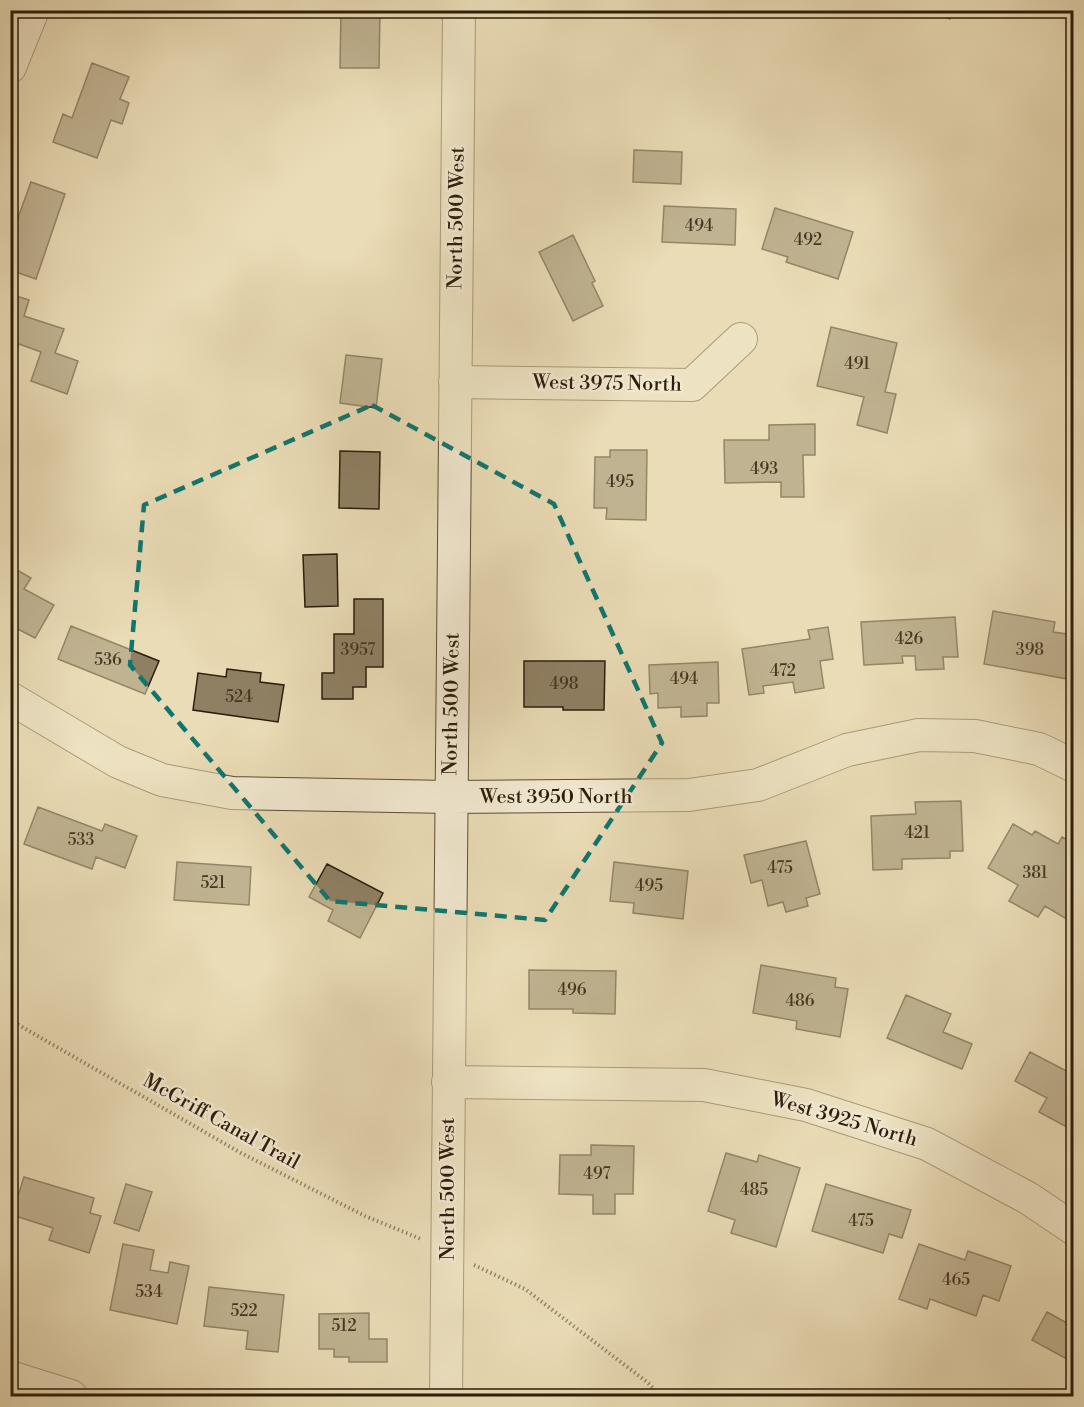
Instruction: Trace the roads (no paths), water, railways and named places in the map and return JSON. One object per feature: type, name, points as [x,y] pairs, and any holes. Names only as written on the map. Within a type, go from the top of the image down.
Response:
[{"type":"street","points":[[10,67],[33,10]]},
{"type":"street","name":"North 500 West","points":[[446,1396],[459,10]]},
{"type":"street","name":"West 3975 North","points":[[455,382],[692,385],[741,339]]},
{"type":"street","name":"West 3950 North","points":[[10,698],[118,762],[162,780],[232,794],[451,797],[689,795],[758,785],[847,750],[919,735],[975,736],[1039,749],[1074,766]]},
{"type":"street","name":"West 3925 North","points":[[448,1082],[704,1085],[806,1105],[927,1144],[1028,1198],[1074,1229]]},
{"type":"street","points":[[10,1377],[71,1396]]}]
